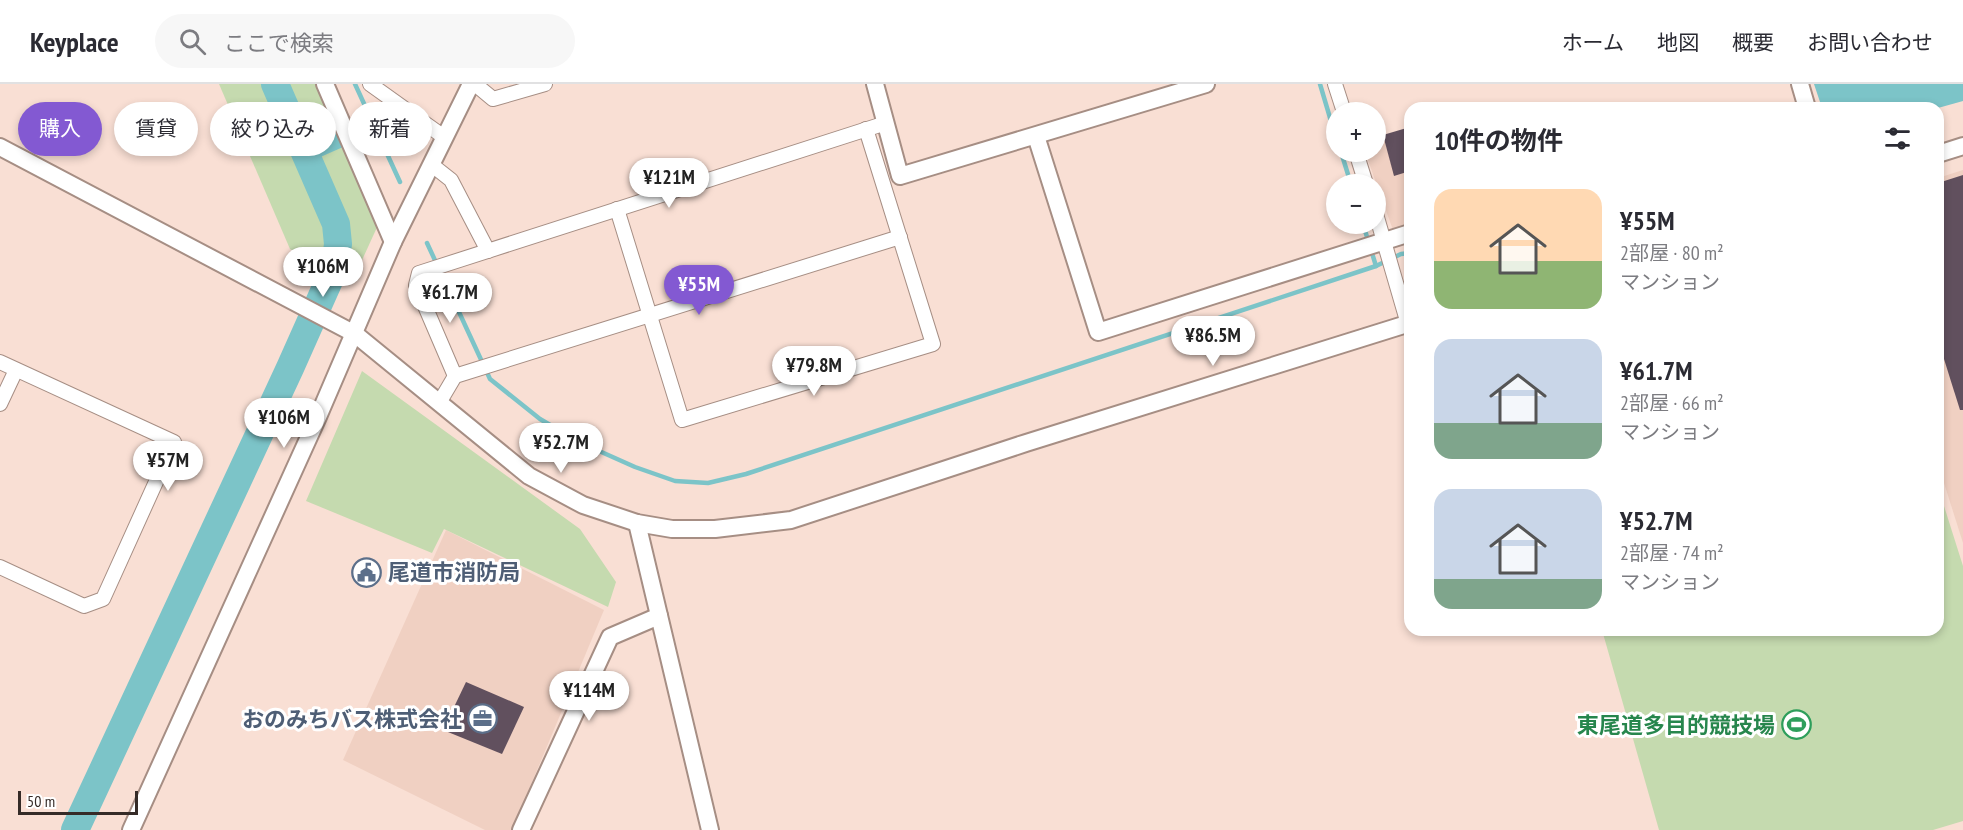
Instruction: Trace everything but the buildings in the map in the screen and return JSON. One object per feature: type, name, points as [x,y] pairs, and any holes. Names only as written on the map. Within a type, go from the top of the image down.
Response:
[{"type":"street","points":[[325,84],[393,242]]},
{"type":"street","points":[[370,84],[444,137]]},
{"type":"street","points":[[131,830],[355,334],[393,242],[444,137],[473,84],[493,99],[545,84]]},
{"type":"street","points":[[875,84],[900,176],[1206,84]]},
{"type":"street","points":[[1335,84],[1341,102]]},
{"type":"street","points":[[1800,84],[1805,102]]},
{"type":"street","points":[[455,376],[416,285],[419,273],[886,123]]},
{"type":"street","points":[[617,210],[682,420],[933,344],[867,129]]},
{"type":"street","points":[[1036,136],[1098,332],[1380,251],[1404,237]]},
{"type":"street","points":[[1944,152],[1963,146]]},
{"type":"street","points":[[0,147],[355,334],[529,476],[583,505],[637,523],[672,529],[715,529],[791,520],[1026,443],[1404,326]]},
{"type":"street","points":[[432,165],[451,180],[488,251]]},
{"type":"street","points":[[1378,234],[1380,251],[1404,311]]},
{"type":"street","points":[[439,403],[455,376],[900,237]]},
{"type":"street","points":[[0,362],[174,442],[103,599],[84,606],[0,567]]},
{"type":"street","points":[[0,404],[16,370]]},
{"type":"street","points":[[637,523],[710,830]]},
{"type":"street","points":[[521,830],[610,637],[659,616]]},
{"type":"shaded area","points":[[1404,129],[1404,227],[1393,230],[1386,210],[1386,174],[1373,174],[1369,162],[1386,162],[1386,135]]},
{"type":"shaded area","points":[[1963,170],[1963,543],[1944,483],[1944,176]]},
{"type":"shaded area","points":[[446,530],[604,610],[512,830],[485,830],[343,760]]},
{"type":"green space","points":[[219,84],[317,84],[325,102],[227,102]]},
{"type":"green space","points":[[336,127],[379,223],[352,282],[290,249],[250,156],[336,156]]},
{"type":"green space","points":[[362,371],[580,529],[616,582],[608,607],[444,529],[432,553],[306,501]]},
{"type":"green space","name":"東尾道多目的競技場","points":[[1944,506],[1963,566],[1963,821],[1933,830],[1659,830],[1604,636],[1944,636]]},
{"type":"water","points":[[1814,84],[1963,84],[1963,101],[1944,106],[1944,102],[1820,102]]},
{"type":"waterway","points":[[75,830],[335,267],[338,244],[336,224],[275,84]]},
{"type":"waterway","points":[[355,84],[400,182]]},
{"type":"waterway","points":[[1320,84],[1326,104]]},
{"type":"waterway","points":[[1344,162],[1348,174]]},
{"type":"waterway","points":[[1366,234],[1376,266]]},
{"type":"waterway","points":[[427,243],[490,379],[540,419],[579,442],[635,467],[675,481],[708,483],[746,474],[1376,266],[1404,254]]},
{"type":"place","name":"尾道市消防局","points":[[367,572]]},
{"type":"place","name":"おのみちバス株式会社","points":[[483,719]]},
{"type":"place","name":"東尾道多目的競技場","points":[[1796,725]]}]
